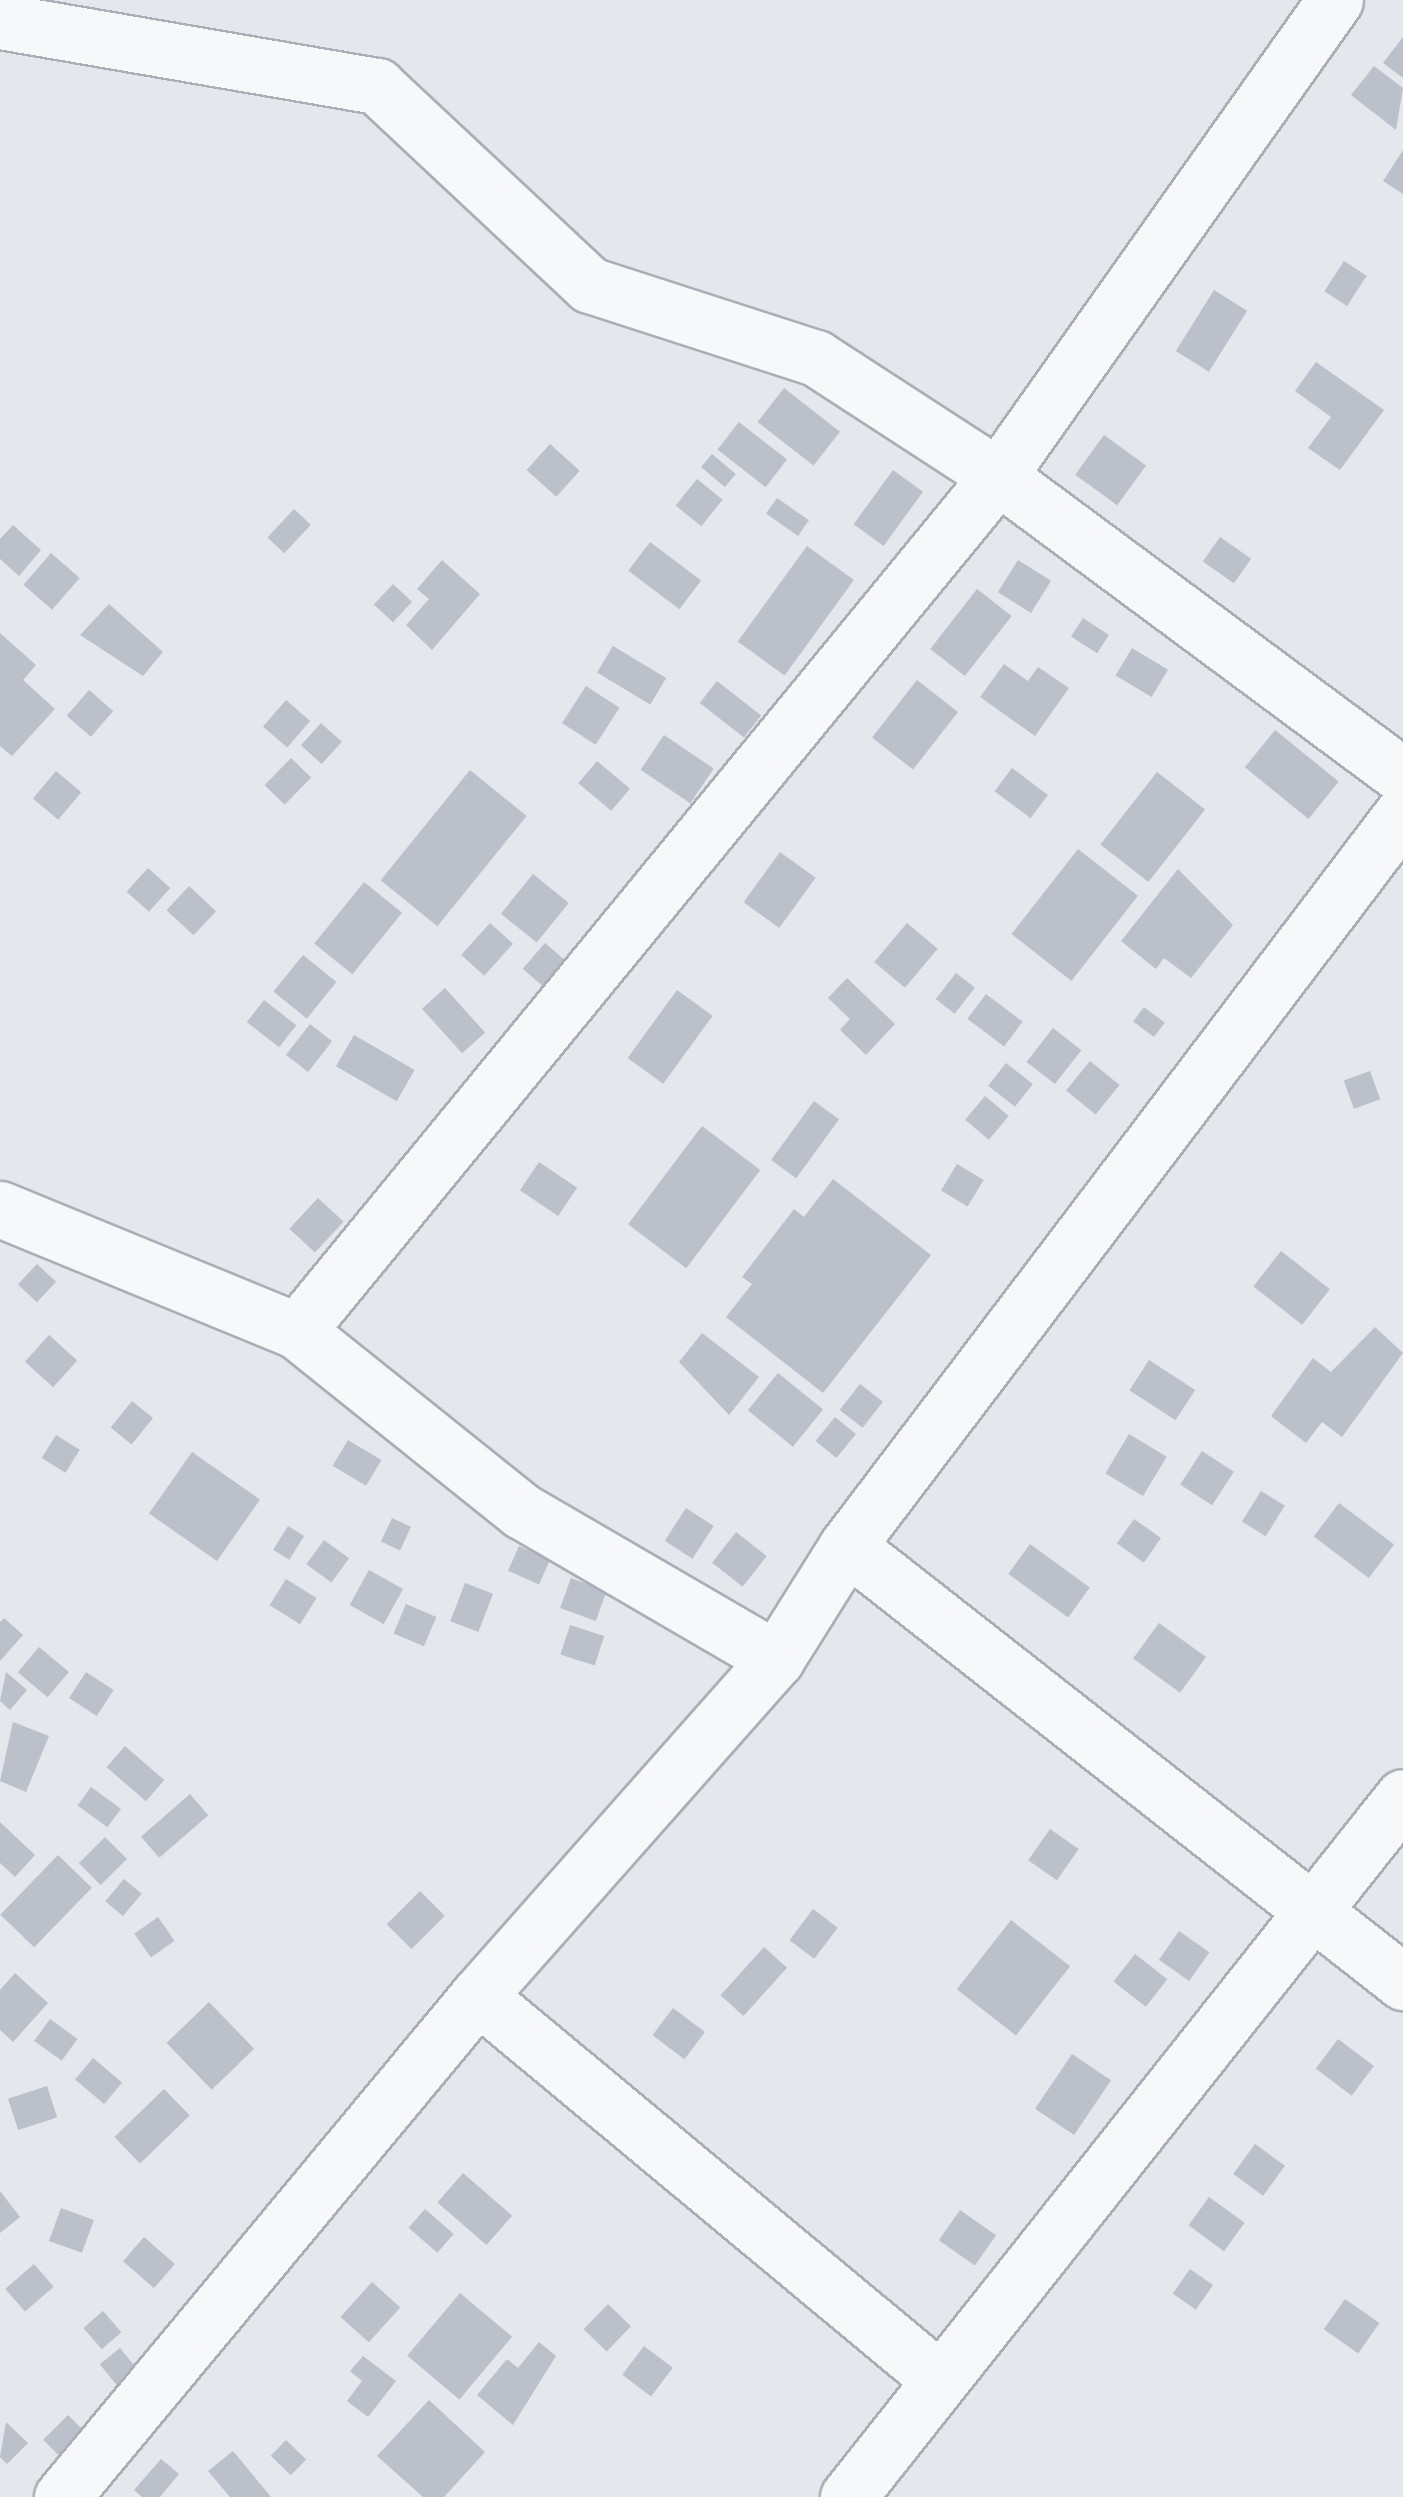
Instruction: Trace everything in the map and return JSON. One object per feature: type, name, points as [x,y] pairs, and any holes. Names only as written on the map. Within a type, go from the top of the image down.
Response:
[{"type":"street","points":[[297,1331],[998,476],[1335,0]]},
{"type":"street","points":[[0,20],[377,86],[590,285],[816,358],[998,476],[1403,776]]},
{"type":"street","points":[[62,2497],[478,1996],[776,1659],[847,1546],[1403,813]]},
{"type":"street","points":[[0,1210],[297,1331],[522,1511],[776,1659]]},
{"type":"street","points":[[847,1546],[1403,1982]]},
{"type":"street","points":[[848,2497],[1403,1796]]},
{"type":"street","points":[[478,1996],[940,2380]]},
{"type":"building","points":[[1403,37],[1403,78],[1383,63]]},
{"type":"building","points":[[1374,66],[1403,88],[1396,130],[1351,95]]},
{"type":"building","points":[[1403,150],[1403,194],[1383,181]]},
{"type":"building","points":[[1344,261],[1367,276],[1347,306],[1324,291]]},
{"type":"building","points":[[1214,290],[1247,311],[1209,372],[1176,351]]},
{"type":"building","points":[[1316,362],[1384,410],[1340,470],[1308,448],[1331,417],[1295,391]]},
{"type":"building","points":[[784,388],[840,432],[813,466],[758,422]]},
{"type":"building","points":[[739,422],[787,460],[766,487],[717,450]]},
{"type":"building","points":[[1104,435],[1146,466],[1117,505],[1075,475]]},
{"type":"building","points":[[550,444],[580,471],[556,497],[527,470]]},
{"type":"building","points":[[712,454],[736,474],[725,487],[701,467]]},
{"type":"building","points":[[893,470],[923,492],[884,546],[854,524]]},
{"type":"building","points":[[697,479],[723,500],[701,526],[676,505]]},
{"type":"building","points":[[777,498],[809,520],[798,536],[766,514]]},
{"type":"building","points":[[294,509],[311,525],[284,553],[267,538]]},
{"type":"building","points":[[13,525],[41,550],[19,576],[0,559],[0,539]]},
{"type":"building","points":[[1220,537],[1251,559],[1234,583],[1203,562]]},
{"type":"building","points":[[650,542],[701,581],[679,609],[628,571]]},
{"type":"building","points":[[807,546],[854,580],[785,676],[738,641]]},
{"type":"building","points":[[51,553],[80,578],[52,610],[23,585]]},
{"type":"building","points":[[442,560],[480,594],[432,650],[406,625],[429,599],[417,589]]},
{"type":"building","points":[[1018,560],[1051,581],[1031,613],[998,592]]},
{"type":"building","points":[[393,584],[412,602],[393,622],[374,604]]},
{"type":"building","points":[[977,589],[1012,616],[965,676],[930,649]]},
{"type":"building","points":[[109,604],[163,652],[143,676],[80,635]]},
{"type":"building","points":[[1083,618],[1109,635],[1097,653],[1071,636]]},
{"type":"building","points":[[0,633],[36,665],[23,680],[55,709],[12,756],[0,746]]},
{"type":"building","points":[[613,646],[666,678],[650,705],[597,673]]},
{"type":"building","points":[[1132,648],[1168,670],[1152,697],[1116,675]]},
{"type":"building","points":[[1004,664],[1028,681],[1038,667],[1069,688],[1035,736],[980,697]]},
{"type":"building","points":[[917,680],[958,712],[913,770],[872,738]]},
{"type":"building","points":[[717,681],[761,715],[744,738],[700,703]]},
{"type":"building","points":[[586,686],[620,708],[596,745],[562,723]]},
{"type":"building","points":[[89,690],[113,711],[91,737],[67,716]]},
{"type":"building","points":[[286,700],[310,721],[287,747],[263,726]]},
{"type":"building","points":[[321,723],[342,742],[322,764],[301,745]]},
{"type":"building","points":[[1275,730],[1339,782],[1309,819],[1245,767]]},
{"type":"building","points":[[664,735],[714,769],[690,803],[641,770]]},
{"type":"building","points":[[291,758],[311,777],[285,805],[265,785]]},
{"type":"building","points":[[597,761],[630,789],[611,811],[578,783]]},
{"type":"building","points":[[1012,768],[1048,795],[1030,818],[995,791]]},
{"type":"building","points":[[470,770],[527,816],[437,926],[381,880]]},
{"type":"building","points":[[56,771],[81,792],[58,820],[33,799]]},
{"type":"building","points":[[1157,772],[1205,810],[1148,882],[1100,844]]},
{"type":"building","points":[[1078,849],[1138,896],[1071,981],[1012,934]]},
{"type":"building","points":[[780,852],[816,878],[779,928],[744,902]]},
{"type":"building","points":[[148,868],[170,888],[149,912],[127,892]]},
{"type":"building","points":[[1178,869],[1233,925],[1191,978],[1164,958],[1156,969],[1121,941]]},
{"type":"building","points":[[533,874],[569,903],[537,943],[501,914]]},
{"type":"building","points":[[364,882],[402,913],[352,974],[314,943]]},
{"type":"building","points":[[189,886],[216,911],[194,935],[166,910]]},
{"type":"building","points":[[490,923],[513,944],[484,976],[461,955]]},
{"type":"building","points":[[907,923],[938,949],[905,988],[874,962]]},
{"type":"building","points":[[545,943],[566,961],[544,987],[523,969]]},
{"type":"building","points":[[303,955],[336,982],[307,1019],[273,992]]},
{"type":"building","points":[[956,973],[975,988],[955,1014],[936,999]]},
{"type":"building","points":[[847,978],[895,1024],[866,1055],[840,1030],[850,1019],[828,998]]},
{"type":"building","points":[[445,988],[485,1033],[462,1053],[422,1009]]},
{"type":"building","points":[[677,990],[713,1016],[663,1084],[628,1058]]},
{"type":"building","points":[[986,994],[1023,1022],[1004,1046],[967,1019]]},
{"type":"building","points":[[264,1000],[296,1025],[279,1047],[247,1022]]},
{"type":"building","points":[[1144,1007],[1165,1023],[1154,1037],[1133,1021]]},
{"type":"building","points":[[310,1024],[332,1041],[308,1072],[286,1055]]},
{"type":"building","points":[[1053,1028],[1081,1050],[1055,1084],[1027,1062]]},
{"type":"building","points":[[354,1035],[415,1070],[397,1101],[336,1066]]},
{"type":"building","points":[[1090,1061],[1120,1085],[1096,1114],[1066,1091]]},
{"type":"building","points":[[1006,1063],[1033,1084],[1015,1107],[988,1086]]},
{"type":"building","points":[[1370,1071],[1380,1099],[1354,1109],[1344,1081]]},
{"type":"building","points":[[985,1096],[1009,1116],[989,1140],[965,1120]]},
{"type":"building","points":[[814,1101],[839,1119],[796,1178],[771,1160]]},
{"type":"building","points":[[702,1126],[760,1170],[686,1268],[628,1224]]},
{"type":"building","points":[[539,1162],[577,1188],[558,1216],[520,1190]]},
{"type":"building","points":[[957,1164],[984,1180],[968,1207],[941,1191]]},
{"type":"building","points":[[833,1179],[931,1255],[823,1393],[726,1317],[752,1284],[742,1277],[794,1209],[804,1217]]},
{"type":"building","points":[[318,1198],[344,1222],[315,1253],[289,1229]]},
{"type":"building","points":[[1281,1251],[1330,1289],[1302,1325],[1253,1286]]},
{"type":"building","points":[[37,1264],[56,1282],[37,1302],[18,1284]]},
{"type":"building","points":[[1375,1327],[1403,1353],[1342,1437],[1322,1422],[1306,1443],[1271,1416],[1313,1358],[1331,1372]]},
{"type":"building","points":[[702,1333],[759,1377],[729,1415],[679,1362]]},
{"type":"building","points":[[49,1335],[77,1360],[53,1387],[25,1362]]},
{"type":"building","points":[[1149,1360],[1195,1390],[1176,1420],[1129,1390]]},
{"type":"building","points":[[778,1373],[823,1410],[793,1447],[748,1410]]},
{"type":"building","points":[[860,1384],[883,1402],[863,1428],[840,1410]]},
{"type":"building","points":[[132,1401],[153,1418],[132,1444],[111,1427]]},
{"type":"building","points":[[835,1417],[856,1434],[836,1458],[815,1441]]},
{"type":"building","points":[[1129,1434],[1167,1457],[1143,1496],[1105,1473]]},
{"type":"building","points":[[56,1435],[80,1450],[65,1473],[42,1458]]},
{"type":"building","points":[[348,1440],[381,1460],[366,1486],[333,1466]]},
{"type":"building","points":[[1202,1451],[1234,1472],[1212,1505],[1180,1485]]},
{"type":"building","points":[[192,1452],[260,1500],[217,1561],[149,1513]]},
{"type":"building","points":[[1261,1491],[1285,1506],[1266,1536],[1242,1522]]},
{"type":"building","points":[[1339,1503],[1394,1545],[1369,1578],[1314,1537]]},
{"type":"building","points":[[686,1508],[714,1526],[692,1559],[665,1541]]},
{"type":"building","points":[[392,1518],[411,1527],[400,1550],[381,1542]]},
{"type":"building","points":[[1134,1519],[1161,1538],[1144,1563],[1117,1544]]},
{"type":"building","points":[[288,1526],[304,1536],[289,1560],[273,1550]]},
{"type":"building","points":[[736,1532],[767,1556],[743,1587],[712,1563]]},
{"type":"building","points":[[324,1540],[349,1558],[331,1582],[306,1564]]},
{"type":"building","points":[[1030,1544],[1090,1587],[1068,1617],[1008,1574]]},
{"type":"building","points":[[519,1546],[550,1560],[539,1584],[508,1571]]},
{"type":"building","points":[[369,1570],[403,1589],[384,1624],[350,1605]]},
{"type":"building","points":[[571,1578],[607,1591],[596,1621],[560,1608]]},
{"type":"building","points":[[286,1579],[317,1598],[300,1624],[270,1605]]},
{"type":"building","points":[[465,1583],[493,1594],[478,1632],[450,1621]]},
{"type":"building","points":[[406,1604],[436,1617],[424,1646],[393,1633]]},
{"type":"building","points":[[4,1618],[23,1635],[0,1661],[0,1622]]},
{"type":"building","points":[[1159,1623],[1206,1657],[1180,1693],[1133,1659]]},
{"type":"building","points":[[570,1625],[604,1636],[595,1666],[560,1654]]},
{"type":"building","points":[[39,1647],[69,1672],[48,1697],[18,1672]]},
{"type":"building","points":[[6,1672],[27,1690],[10,1710],[0,1701]]},
{"type":"building","points":[[86,1672],[114,1690],[97,1716],[69,1698]]},
{"type":"building","points":[[13,1722],[49,1736],[26,1792],[0,1781]]},
{"type":"building","points":[[125,1746],[164,1780],[146,1801],[107,1767]]},
{"type":"building","points":[[91,1787],[121,1809],[107,1827],[77,1806]]},
{"type":"building","points":[[190,1794],[208,1815],[159,1858],[141,1837]]},
{"type":"building","points":[[0,1822],[35,1855],[15,1877],[0,1863]]},
{"type":"building","points":[[1050,1829],[1079,1849],[1057,1880],[1028,1860]]},
{"type":"building","points":[[105,1837],[127,1859],[101,1885],[79,1863]]},
{"type":"building","points":[[58,1855],[92,1888],[34,1947],[0,1915]]},
{"type":"building","points":[[124,1879],[142,1894],[123,1916],[105,1901]]},
{"type":"building","points":[[420,1891],[445,1916],[412,1949],[387,1924]]},
{"type":"building","points":[[813,1909],[838,1928],[814,1959],[790,1940]]},
{"type":"building","points":[[158,1917],[175,1941],[151,1957],[134,1934]]},
{"type":"building","points":[[1011,1920],[1070,1966],[1016,2036],[957,1989]]},
{"type":"building","points":[[1179,1931],[1209,1952],[1189,1981],[1159,1960]]},
{"type":"building","points":[[764,1947],[787,1968],[744,2016],[721,1995]]},
{"type":"building","points":[[1135,1954],[1167,1979],[1146,2007],[1113,1982]]},
{"type":"building","points":[[15,1973],[48,2003],[13,2042],[0,2030],[0,1990]]},
{"type":"building","points":[[209,2002],[254,2049],[212,2090],[167,2043]]},
{"type":"building","points":[[673,2008],[705,2032],[684,2059],[653,2035]]},
{"type":"building","points":[[50,2019],[78,2039],[62,2061],[34,2041]]},
{"type":"building","points":[[1338,2039],[1374,2066],[1352,2096],[1316,2069]]},
{"type":"building","points":[[1072,2054],[1111,2080],[1074,2135],[1035,2109]]},
{"type":"building","points":[[93,2058],[122,2082],[104,2104],[75,2079]]},
{"type":"building","points":[[47,2086],[57,2117],[18,2130],[8,2099]]},
{"type":"building","points":[[164,2089],[190,2116],[140,2164],[114,2137]]},
{"type":"building","points":[[1255,2144],[1285,2166],[1263,2196],[1233,2174]]},
{"type":"building","points":[[463,2173],[512,2216],[486,2245],[437,2202]]},
{"type":"building","points":[[0,2191],[20,2217],[0,2233]]},
{"type":"building","points":[[1209,2197],[1245,2223],[1224,2251],[1188,2225]]},
{"type":"building","points":[[61,2208],[94,2220],[82,2253],[49,2241]]},
{"type":"building","points":[[425,2209],[454,2234],[437,2253],[409,2228]]},
{"type":"building","points":[[960,2210],[996,2235],[975,2266],[939,2240]]},
{"type":"building","points":[[144,2237],[175,2264],[154,2288],[123,2261]]},
{"type":"building","points":[[34,2264],[54,2287],[25,2312],[5,2289]]},
{"type":"building","points":[[1190,2269],[1213,2285],[1196,2310],[1173,2294]]},
{"type":"building","points":[[372,2282],[400,2307],[369,2342],[341,2317]]},
{"type":"building","points":[[460,2293],[512,2337],[459,2400],[407,2356]]},
{"type":"building","points":[[1345,2299],[1379,2323],[1358,2353],[1324,2329]]},
{"type":"building","points":[[608,2304],[631,2326],[607,2351],[584,2329]]},
{"type":"building","points":[[103,2311],[121,2332],[102,2349],[83,2328]]},
{"type":"building","points":[[539,2342],[556,2356],[513,2425],[477,2395],[507,2359],[518,2368]]},
{"type":"building","points":[[644,2346],[673,2368],[651,2396],[622,2375]]},
{"type":"building","points":[[120,2348],[138,2370],[117,2386],[100,2364]]},
{"type":"building","points":[[363,2356],[396,2381],[368,2417],[347,2401],[362,2381],[350,2371]]},
{"type":"building","points":[[429,2400],[485,2452],[444,2497],[423,2497],[377,2456]]},
{"type":"building","points":[[68,2415],[86,2433],[61,2457],[43,2440]]},
{"type":"building","points":[[6,2422],[28,2443],[7,2464],[0,2457]]},
{"type":"building","points":[[286,2440],[306,2459],[291,2475],[271,2456]]},
{"type":"building","points":[[233,2451],[271,2497],[230,2497],[208,2471]]},
{"type":"building","points":[[161,2459],[179,2474],[160,2497],[142,2497],[134,2490]]}]
